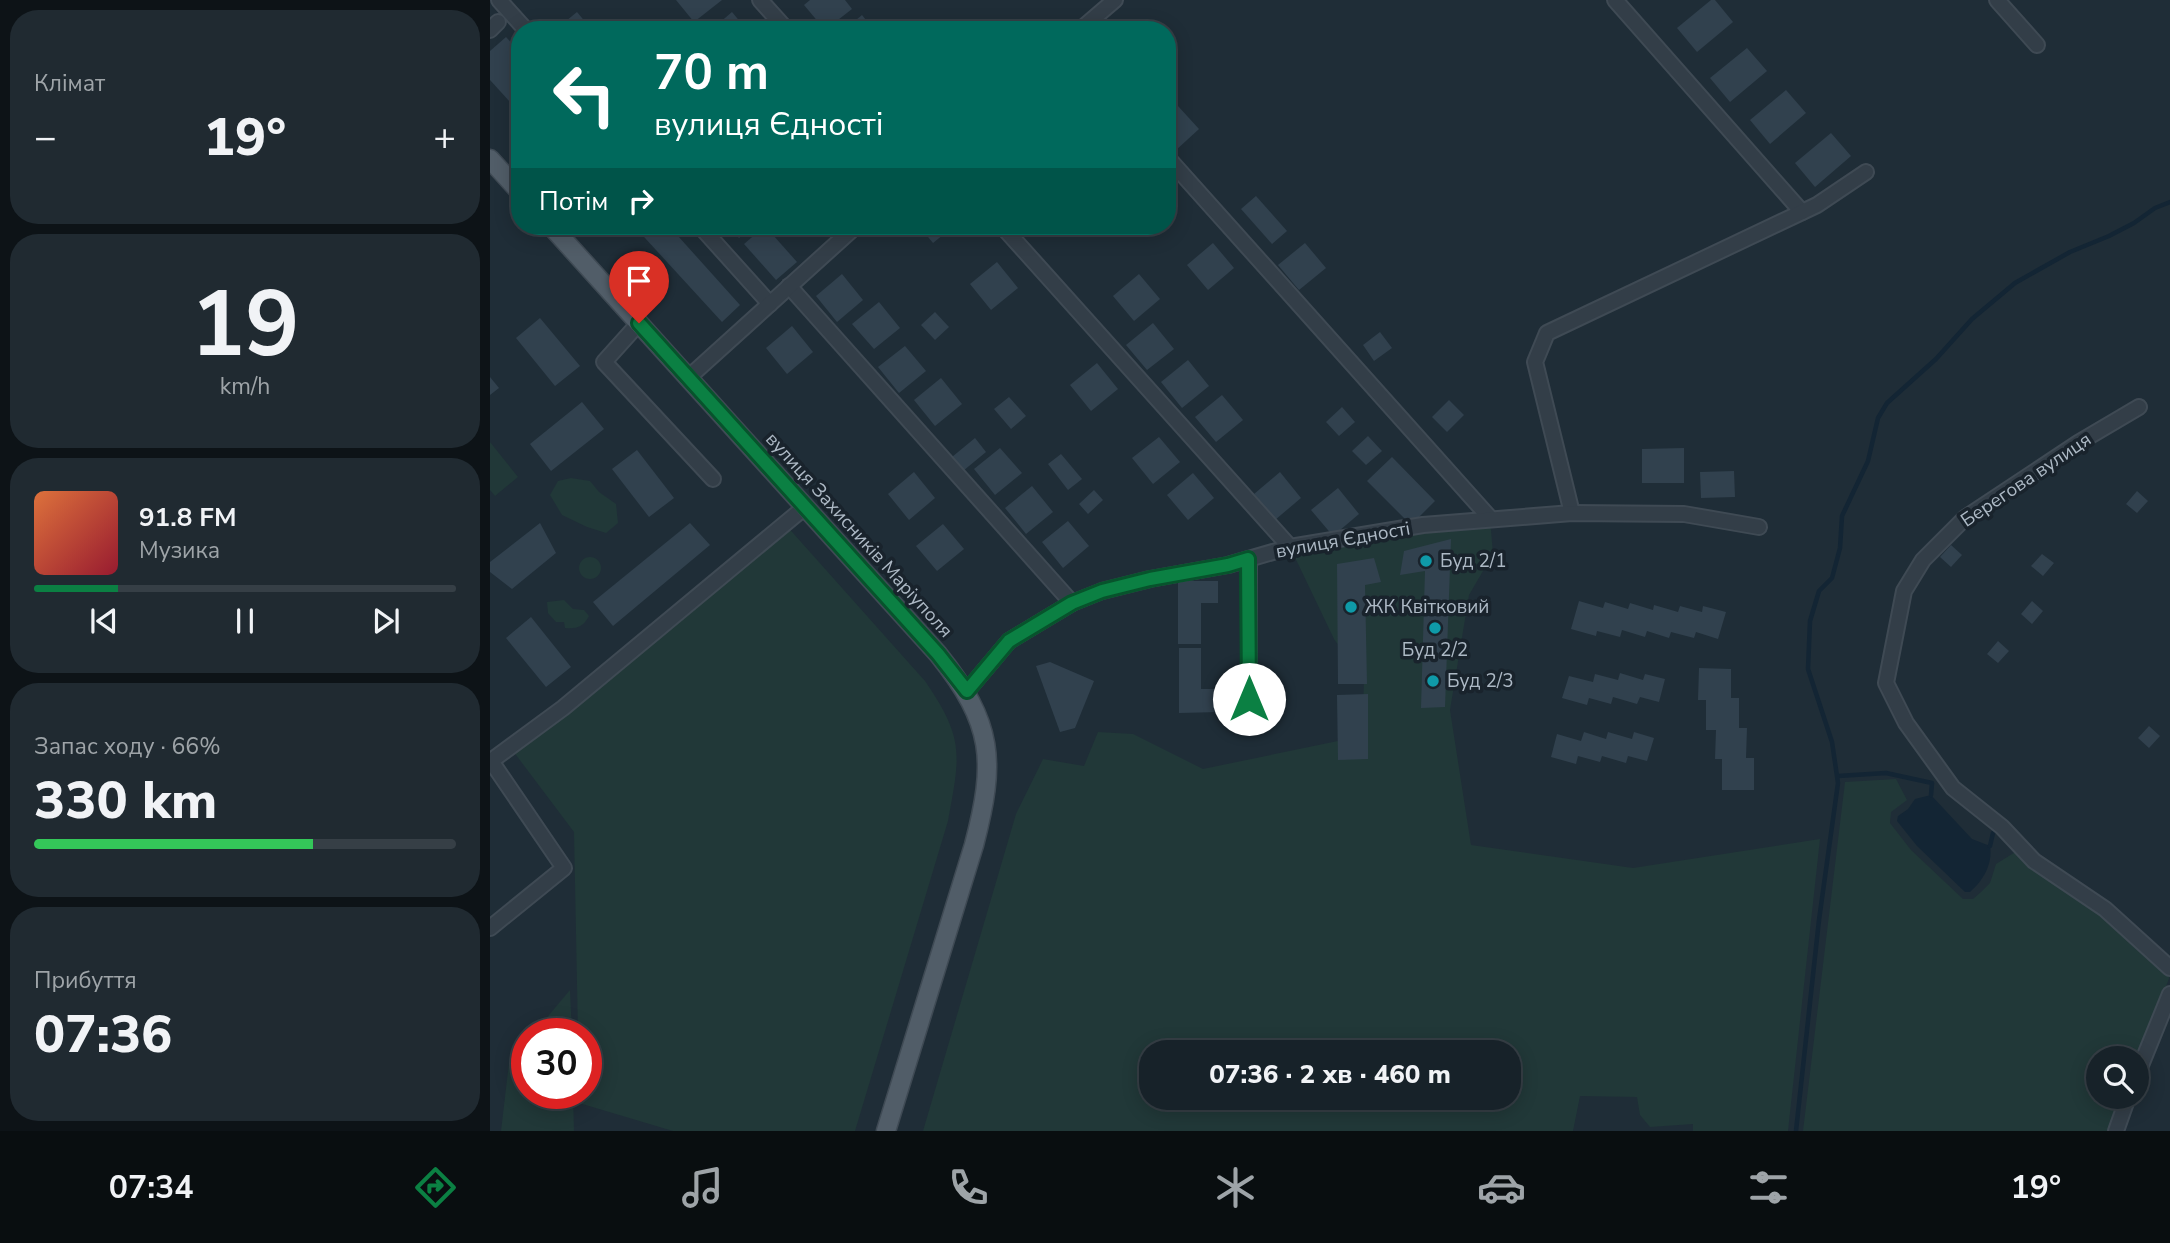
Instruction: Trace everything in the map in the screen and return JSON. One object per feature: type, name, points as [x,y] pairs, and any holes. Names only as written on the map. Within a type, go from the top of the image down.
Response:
[{"type":"main road","points":[[490,159],[511,181]]},
{"type":"main road","name":"вулиця Захисників Маріуполя","points":[[559,235],[938,654],[967,691],[979,716],[986,746],[984,808],[886,1131]]},
{"type":"street","points":[[499,0],[518,21]]},
{"type":"street","points":[[760,0],[779,21]]},
{"type":"street","points":[[1090,21],[1115,0]]},
{"type":"street","points":[[1615,0],[1802,212]]},
{"type":"street","points":[[1997,0],[2037,45]]},
{"type":"street","points":[[1176,167],[1490,519]]},
{"type":"street","points":[[1572,513],[1535,362],[1547,333],[1818,205],[1866,172]]},
{"type":"street","points":[[708,235],[770,304]]},
{"type":"street","points":[[688,378],[846,235]]},
{"type":"street","points":[[1010,235],[1290,547]]},
{"type":"street","points":[[789,286],[1072,603]]},
{"type":"street","points":[[639,323],[604,362],[713,479]]},
{"type":"street","name":"Берегова вулиця","points":[[2139,407],[2078,443],[1965,518],[1923,560],[1904,591],[1886,682],[1906,723],[1953,788],[2002,827],[2034,860],[2105,909],[2170,968]]},
{"type":"street","points":[[490,928],[564,868],[491,761],[563,708],[805,506]]},
{"type":"street","name":"вулиця Єдності","points":[[967,691],[1009,641],[1072,603],[1102,591],[1228,565],[1290,547],[1423,526],[1572,513],[1684,514],[1759,527]]},
{"type":"street","points":[[1248,559],[1249,699]]},
{"type":"street","points":[[2149,1046],[2170,994]]},
{"type":"street","points":[[2116,1131],[2124,1109]]},
{"type":"green space","points":[[490,442],[518,477],[495,496],[490,490]]},
{"type":"green space","points":[[571,478],[590,481],[599,492],[616,504],[618,523],[606,533],[562,515],[550,495],[558,481]]},
{"type":"green space","points":[[1490,518],[1493,554],[1469,595],[1450,710],[1471,845],[1633,868],[1820,839],[1788,1131],[1693,1131],[1693,1124],[1650,1127],[1640,1115],[1637,1097],[1580,1096],[1573,1131],[923,1131],[1016,814],[1043,759],[1084,766],[1098,732],[1133,734],[1203,769],[1362,736],[1364,681],[1334,639],[1290,547]]},
{"type":"green space","points":[[785,524],[925,681],[947,718],[956,748],[957,763],[948,821],[855,1131],[673,1131],[599,1109],[602,1109],[602,1018],[578,1018],[574,832],[510,747]]},
{"type":"green space","points":[[590,557],[598,560],[601,568],[598,576],[590,579],[582,576],[579,568],[582,560]]},
{"type":"green space","points":[[564,600],[573,609],[584,610],[589,616],[582,625],[565,628],[564,622],[556,622],[548,613],[547,602]]},
{"type":"green space","points":[[1896,779],[1907,800],[1891,812],[1890,823],[1911,850],[1963,899],[1973,899],[1981,892],[1990,883],[1996,864],[2017,851],[2030,865],[2101,914],[2170,976],[2142,1046],[2086,1046],[2086,1109],[2117,1109],[2109,1131],[1803,1131],[1845,782]]},
{"type":"green space","points":[[570,990],[571,1018],[546,1018]]},
{"type":"green space","points":[[511,1061],[511,1109],[573,1109],[574,1131],[501,1131]]},
{"type":"water","points":[[1931,795],[1972,839],[1990,846],[1986,872],[1970,892],[1965,892],[1917,846],[1897,821],[1898,816],[1908,809],[1915,799]]},
{"type":"building","points":[[676,0],[722,0],[695,21]]},
{"type":"building","points":[[810,0],[845,0],[852,9],[837,21],[817,21],[804,5]]},
{"type":"building","points":[[1711,0],[1715,0],[1733,22],[1697,52],[1677,28]]},
{"type":"building","points":[[577,12],[584,21],[566,21]]},
{"type":"building","points":[[732,12],[740,21],[722,21]]},
{"type":"building","points":[[862,15],[867,21],[855,21]]},
{"type":"building","points":[[506,37],[511,42],[511,103],[490,80],[490,51]]},
{"type":"building","points":[[1747,48],[1767,71],[1730,102],[1710,78]]},
{"type":"building","points":[[1786,90],[1806,113],[1770,144],[1750,120]]},
{"type":"building","points":[[1176,104],[1199,129],[1176,150]]},
{"type":"building","points":[[1831,133],[1851,156],[1815,187],[1795,163]]},
{"type":"building","points":[[1256,196],[1287,231],[1272,244],[1241,209]]},
{"type":"building","points":[[642,235],[677,235],[740,305],[722,322]]},
{"type":"building","points":[[754,235],[773,235],[797,262],[776,280],[744,244]]},
{"type":"building","points":[[926,235],[943,235],[933,243]]},
{"type":"building","points":[[1213,243],[1234,268],[1208,290],[1187,265]]},
{"type":"building","points":[[1305,243],[1326,268],[1299,290],[1278,265]]},
{"type":"building","points":[[997,262],[1018,288],[991,310],[970,284]]},
{"type":"building","points":[[842,274],[863,300],[837,322],[816,296]]},
{"type":"building","points":[[1139,274],[1160,299],[1134,321],[1113,296]]},
{"type":"building","points":[[879,302],[900,328],[874,349],[852,324]]},
{"type":"building","points":[[935,312],[949,327],[935,340],[921,325]]},
{"type":"building","points":[[540,318],[580,366],[555,386],[516,338]]},
{"type":"building","points":[[1153,323],[1174,349],[1147,370],[1126,345]]},
{"type":"building","points":[[792,326],[813,352],[787,374],[766,348]]},
{"type":"building","points":[[1380,332],[1392,348],[1374,361],[1363,345]]},
{"type":"building","points":[[905,346],[926,371],[899,393],[878,367]]},
{"type":"building","points":[[1188,360],[1209,386],[1182,408],[1161,382]]},
{"type":"building","points":[[1097,363],[1118,389],[1091,411],[1070,385]]},
{"type":"building","points":[[490,377],[499,388],[490,395]]},
{"type":"building","points":[[941,378],[962,404],[935,426],[914,400]]},
{"type":"building","points":[[1222,395],[1243,420],[1216,442],[1195,417]]},
{"type":"building","points":[[1009,397],[1026,416],[1011,429],[994,409]]},
{"type":"building","points":[[1449,400],[1464,415],[1447,432],[1432,417]]},
{"type":"building","points":[[582,402],[604,429],[551,471],[530,444]]},
{"type":"building","points":[[1342,407],[1355,422],[1339,436],[1326,422]]},
{"type":"building","points":[[1368,436],[1382,451],[1366,465],[1352,451]]},
{"type":"building","points":[[1159,437],[1180,462],[1153,484],[1132,458]]},
{"type":"building","points":[[975,438],[986,452],[963,471],[952,457]]},
{"type":"building","points":[[1000,448],[1022,473],[995,495],[974,469]]},
{"type":"building","points":[[1684,448],[1684,483],[1642,483],[1642,449]]},
{"type":"building","points":[[637,450],[674,498],[649,517],[612,469]]},
{"type":"building","points":[[1061,454],[1082,479],[1068,490],[1048,464]]},
{"type":"building","points":[[1392,457],[1435,501],[1411,525],[1367,481]]},
{"type":"building","points":[[1734,471],[1735,497],[1701,498],[1700,472]]},
{"type":"building","points":[[914,472],[935,498],[909,520],[888,494]]},
{"type":"building","points":[[1280,472],[1301,498],[1275,520],[1254,494]]},
{"type":"building","points":[[1193,473],[1214,498],[1188,520],[1167,495]]},
{"type":"building","points":[[1032,486],[1053,512],[1026,534],[1005,508]]},
{"type":"building","points":[[1338,488],[1359,514],[1333,536],[1311,510]]},
{"type":"building","points":[[1094,490],[1103,500],[1088,514],[1079,504]]},
{"type":"building","points":[[2137,491],[2148,501],[2137,513],[2126,504]]},
{"type":"building","points":[[1068,521],[1089,546],[1063,568],[1042,542]]},
{"type":"building","points":[[540,523],[556,553],[512,589],[490,572],[490,562]]},
{"type":"building","points":[[690,523],[710,545],[613,626],[593,602]]},
{"type":"building","points":[[943,524],[964,549],[937,571],[916,546]]},
{"type":"building","points":[[1451,539],[1445,707],[1421,708],[1425,571],[1400,575],[1404,551]]},
{"type":"building","points":[[1951,545],[1962,555],[1951,567],[1940,557]]},
{"type":"building","points":[[2042,554],[2054,563],[2043,576],[2031,566]]},
{"type":"building","points":[[1374,558],[1381,582],[1365,585],[1367,684],[1338,684],[1337,564]]},
{"type":"building","points":[[1178,581],[1218,581],[1218,603],[1201,603],[1201,644],[1178,644]]},
{"type":"building","points":[[1579,601],[1603,608],[1605,602],[1628,609],[1630,603],[1653,610],[1654,605],[1678,612],[1680,606],[1702,612],[1703,606],[1726,612],[1718,639],[1696,632],[1694,638],[1671,632],[1669,638],[1647,631],[1645,637],[1622,630],[1620,637],[1597,631],[1596,636],[1571,629]]},
{"type":"building","points":[[2032,601],[2043,611],[2032,624],[2021,614]]},
{"type":"building","points":[[531,617],[571,667],[546,687],[506,638]]},
{"type":"building","points":[[1998,641],[2009,651],[1998,663],[1987,654]]},
{"type":"building","points":[[1179,648],[1201,648],[1201,689],[1220,689],[1220,712],[1179,713]]},
{"type":"building","points":[[1050,662],[1094,681],[1075,728],[1060,732],[1036,666]]},
{"type":"building","points":[[1699,668],[1731,669],[1731,698],[1739,698],[1739,728],[1747,728],[1746,758],[1754,758],[1754,790],[1722,790],[1722,759],[1715,759],[1716,730],[1706,730],[1706,700],[1698,700]]},
{"type":"building","points":[[1620,673],[1643,680],[1645,674],[1665,679],[1659,702],[1640,697],[1637,704],[1613,697],[1611,704],[1589,698],[1587,705],[1562,698],[1569,676],[1593,682],[1595,674],[1618,680]]},
{"type":"building","points":[[1368,694],[1368,759],[1338,760],[1337,695]]},
{"type":"building","points":[[2149,726],[2160,736],[2149,748],[2138,738]]},
{"type":"building","points":[[1584,732],[1606,739],[1608,732],[1632,739],[1634,732],[1654,738],[1647,761],[1628,756],[1626,763],[1602,756],[1600,762],[1578,756],[1576,764],[1551,757],[1557,734],[1581,741]]},
{"type":"waterway","points":[[1796,1131],[1819,920],[1838,783],[1832,742],[1808,669],[1810,621],[1819,591],[1832,578],[1840,548],[1842,516],[1868,461],[1878,418],[1887,403],[1936,359],[1972,319],[2015,283],[2170,202]]},
{"type":"waterway","points":[[1838,776],[1886,773],[1932,783],[1931,795]]},
{"type":"waterway","points":[[1990,846],[1993,833]]},
{"type":"place","name":"Буд 2/1","points":[[1426,561]]},
{"type":"place","name":"ЖК Квітковий","points":[[1351,607]]},
{"type":"place","name":"Буд 2/2","points":[[1435,628]]},
{"type":"place","name":"Буд 2/3","points":[[1433,681]]},
{"type":"route","points":[[639,323],[938,654],[967,691],[1009,641],[1072,603],[1102,591],[1150,579],[1248,559],[1249,699]]}]
